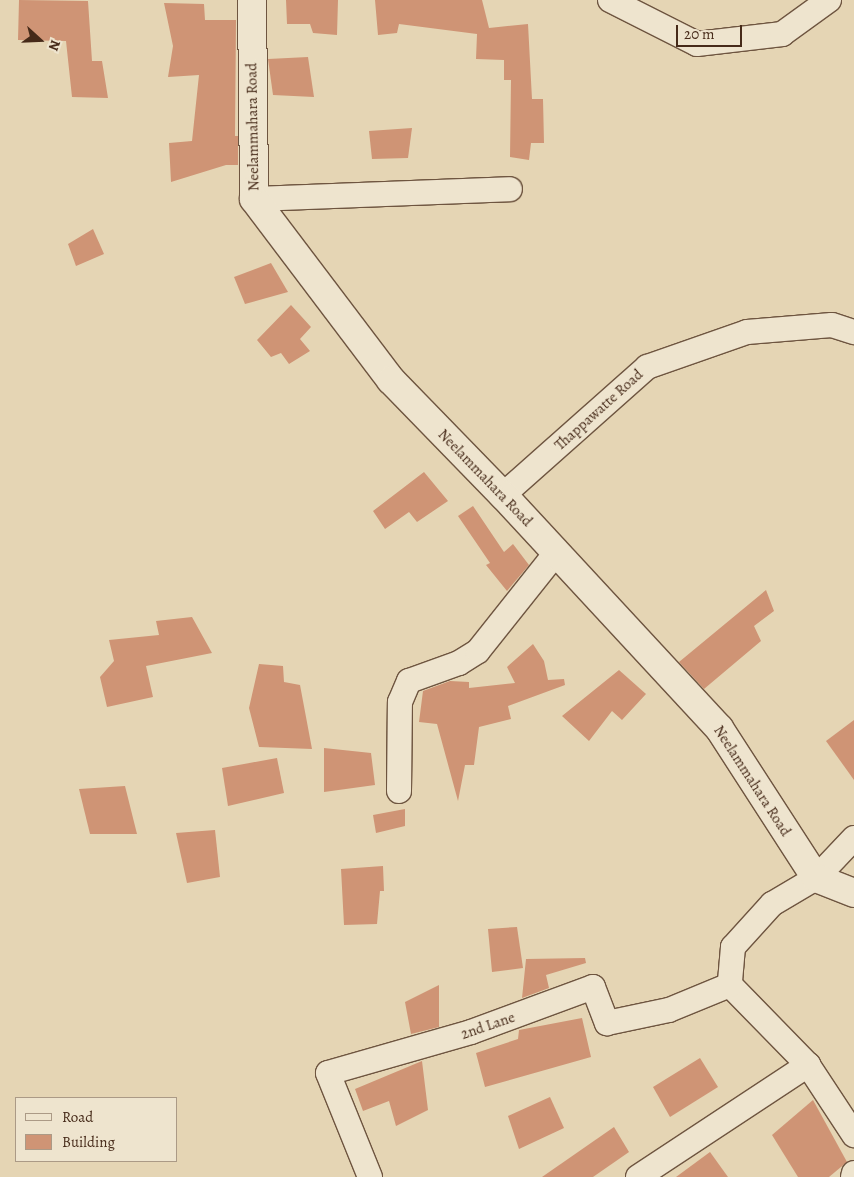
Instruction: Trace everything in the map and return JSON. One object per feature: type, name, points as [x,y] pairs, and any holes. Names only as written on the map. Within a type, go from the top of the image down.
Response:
[{"type":"street","name":"Neelammahara Road","points":[[252,0],[254,199],[391,380],[504,495],[719,728],[816,878]]},
{"type":"street","points":[[610,0],[697,44],[782,34],[829,0]]},
{"type":"street","points":[[254,199],[510,189]]},
{"type":"street","name":"Thappawatte Road","points":[[504,495],[647,367],[747,332],[832,326],[854,332]]},
{"type":"street","points":[[399,791],[400,702],[409,681],[459,663],[478,651],[556,553]]},
{"type":"street","points":[[854,838],[816,878],[772,904],[733,947],[730,985],[808,1065],[854,1135]]},
{"type":"street","points":[[816,878],[854,894]]},
{"type":"street","name":"2nd Lane","points":[[370,1177],[328,1073],[472,1032],[593,987],[607,1023],[669,1010],[730,985]]},
{"type":"street","points":[[638,1177],[808,1065]]},
{"type":"street","points":[[853,1177],[854,1173]]},
{"type":"building","points":[[19,0],[88,1],[92,61],[102,61],[108,98],[72,97],[66,41],[18,40]]},
{"type":"building","points":[[286,0],[338,0],[337,35],[313,33],[310,24],[287,24]]},
{"type":"building","points":[[375,0],[482,0],[489,28],[528,24],[532,99],[543,99],[544,143],[531,143],[529,160],[510,157],[511,80],[504,80],[504,60],[476,59],[477,34],[399,24],[397,33],[378,35]]},
{"type":"building","points":[[164,3],[204,4],[205,20],[236,20],[235,136],[238,136],[238,165],[226,165],[171,182],[169,143],[192,141],[199,75],[168,77],[173,46]]},
{"type":"building","points":[[308,57],[314,97],[273,95],[268,59]]},
{"type":"building","points":[[412,128],[408,158],[372,159],[369,131]]},
{"type":"building","points":[[93,229],[104,254],[76,266],[68,244]]},
{"type":"building","points":[[271,263],[288,292],[245,304],[234,277]]},
{"type":"building","points":[[291,305],[311,327],[300,339],[310,351],[289,364],[281,353],[271,357],[257,340]]},
{"type":"building","points":[[424,472],[448,501],[417,522],[409,512],[385,529],[373,511]]},
{"type":"building","points":[[473,506],[504,552],[513,544],[529,565],[507,591],[486,565],[490,563],[458,516]]},
{"type":"building","points":[[766,590],[774,611],[754,626],[761,641],[704,689],[679,662]]},
{"type":"building","points":[[192,617],[212,653],[146,666],[153,697],[107,707],[100,677],[114,661],[109,640],[159,635],[156,621]]},
{"type":"building","points":[[533,644],[544,661],[548,680],[564,679],[565,685],[508,706],[511,719],[479,727],[474,765],[465,765],[458,801],[437,724],[419,722],[423,691],[450,681],[469,682],[469,688],[515,683],[507,667]]},
{"type":"building","points":[[259,664],[283,666],[284,682],[300,685],[312,749],[259,747],[249,708]]},
{"type":"building","points":[[619,670],[646,694],[622,720],[612,711],[589,741],[562,716]]},
{"type":"building","points":[[854,720],[854,780],[826,741]]},
{"type":"building","points":[[324,748],[371,753],[375,785],[324,792]]},
{"type":"building","points":[[277,758],[284,793],[228,806],[222,768]]},
{"type":"building","points":[[125,786],[137,834],[90,834],[79,789]]},
{"type":"building","points":[[405,809],[405,826],[376,833],[373,815]]},
{"type":"building","points":[[215,830],[220,877],[187,883],[176,833]]},
{"type":"building","points":[[383,866],[384,891],[380,891],[377,924],[344,925],[341,869]]},
{"type":"building","points":[[517,927],[523,968],[492,972],[488,929]]},
{"type":"building","points":[[585,958],[586,963],[546,975],[549,988],[522,998],[526,959]]},
{"type":"building","points":[[439,985],[439,1027],[411,1034],[405,1002]]},
{"type":"building","points":[[582,1018],[591,1057],[485,1087],[476,1053],[518,1039],[519,1030]]},
{"type":"building","points":[[700,1058],[718,1087],[670,1117],[653,1087]]},
{"type":"building","points":[[422,1061],[428,1110],[396,1126],[389,1101],[363,1111],[355,1089]]},
{"type":"building","points":[[550,1097],[564,1128],[519,1149],[508,1116]]},
{"type":"building","points":[[813,1100],[847,1162],[829,1177],[798,1177],[772,1135]]},
{"type":"building","points":[[614,1127],[629,1152],[593,1177],[542,1177]]},
{"type":"building","points":[[710,1152],[728,1177],[676,1177]]}]
